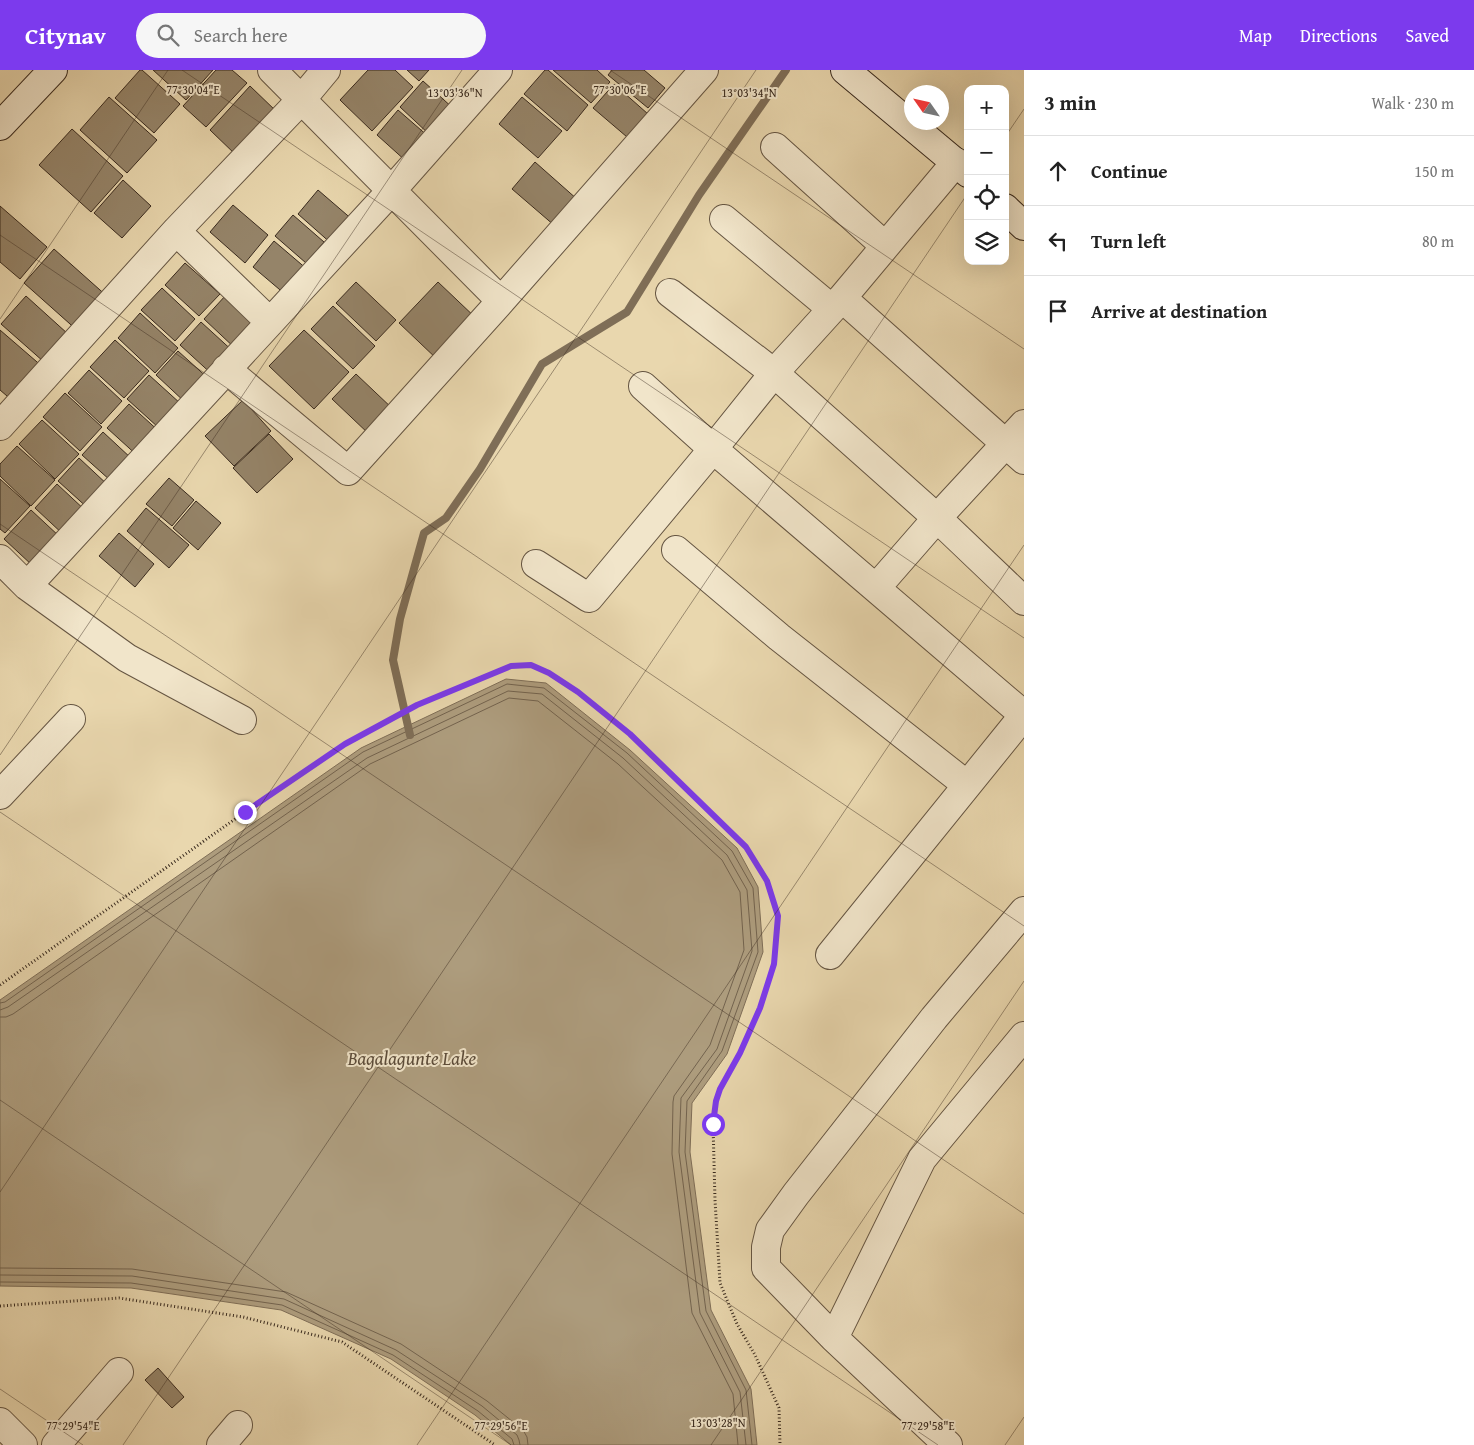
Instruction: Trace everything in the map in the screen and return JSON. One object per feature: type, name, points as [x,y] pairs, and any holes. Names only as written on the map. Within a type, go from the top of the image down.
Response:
[{"type":"street","points":[[2,121],[53,70]]},
{"type":"street","points":[[272,70],[500,301]]},
{"type":"street","points":[[0,426],[176,231],[301,100],[326,70]]},
{"type":"street","points":[[27,586],[392,190],[498,70]]},
{"type":"street","points":[[226,369],[348,471],[704,70]]},
{"type":"street","points":[[536,564],[588,598],[774,374],[885,246],[962,168],[851,72]]},
{"type":"street","points":[[775,147],[885,246]]},
{"type":"street","points":[[1009,212],[1024,226]]},
{"type":"street","points":[[724,219],[837,303],[1015,452]]},
{"type":"street","points":[[176,231],[270,322]]},
{"type":"street","points":[[670,293],[774,374],[937,518],[1024,600]]},
{"type":"street","points":[[643,386],[713,449],[1024,715],[830,955]]},
{"type":"street","points":[[876,588],[937,518],[1015,452],[1024,424]]},
{"type":"street","points":[[676,550],[779,637],[967,785]]},
{"type":"street","points":[[0,559],[27,586],[127,658],[242,720]]},
{"type":"street","points":[[0,795],[71,718]]},
{"type":"street","points":[[948,1445],[834,1338],[766,1268],[766,1247],[770,1230],[802,1186],[934,1018],[1024,911]]},
{"type":"street","points":[[834,1338],[922,1159],[1024,1036]]},
{"type":"street","points":[[56,1445],[119,1372]]},
{"type":"street","points":[[0,1422],[23,1445]]},
{"type":"street","points":[[221,1445],[238,1425]]},
{"type":"path","points":[[0,985],[245,812],[345,744],[417,705],[511,666],[531,665],[549,673],[578,692],[630,734],[746,847],[767,881],[778,916],[774,964],[760,1008],[730,1074],[720,1089],[716,1101],[713,1124],[720,1283],[737,1324],[755,1355],[779,1408],[780,1445]]},
{"type":"path","points":[[0,1306],[119,1298],[243,1317],[342,1342],[495,1445]]},
{"type":"water","name":"Bagalagunte Lake","points":[[506,679],[546,683],[630,750],[737,848],[758,887],[763,952],[727,1054],[692,1103],[690,1152],[711,1310],[751,1389],[757,1445],[511,1445],[475,1415],[391,1359],[281,1310],[131,1288],[0,1286],[0,1000],[361,748]]},
{"type":"building","points":[[140,70],[180,104],[154,133],[115,98]]},
{"type":"building","points":[[153,70],[213,70],[186,100]]},
{"type":"building","points":[[216,70],[232,70],[247,83],[206,127],[183,106]]},
{"type":"building","points":[[368,70],[395,70],[413,87],[372,131],[340,100]]},
{"type":"building","points":[[407,70],[429,70],[419,81]]},
{"type":"building","points":[[545,70],[548,70],[588,105],[567,131],[524,94]]},
{"type":"building","points":[[553,70],[597,70],[610,82],[591,103]]},
{"type":"building","points":[[612,70],[644,70],[665,88],[648,108],[608,75]]},
{"type":"building","points":[[423,81],[454,109],[430,135],[400,107]]},
{"type":"building","points":[[614,84],[648,114],[627,137],[593,108]]},
{"type":"building","points":[[250,86],[277,112],[237,156],[210,130]]},
{"type":"building","points":[[109,97],[157,140],[127,173],[80,130]]},
{"type":"building","points":[[522,97],[562,131],[538,158],[499,124]]},
{"type":"building","points":[[398,110],[429,137],[407,162],[377,135]]},
{"type":"building","points":[[72,129],[123,176],[91,212],[39,165]]},
{"type":"building","points":[[535,162],[578,200],[555,226],[512,189]]},
{"type":"building","points":[[123,180],[151,206],[122,238],[94,213]]},
{"type":"building","points":[[318,190],[354,221],[333,245],[298,214]]},
{"type":"building","points":[[233,205],[268,235],[245,263],[210,232]]},
{"type":"building","points":[[0,206],[47,247],[20,279],[0,262]]},
{"type":"building","points":[[293,215],[324,242],[306,263],[275,236]]},
{"type":"building","points":[[274,241],[308,270],[286,295],[253,267]]},
{"type":"building","points":[[54,249],[109,298],[79,332],[24,283]]},
{"type":"building","points":[[185,263],[220,294],[199,316],[165,285]]},
{"type":"building","points":[[356,282],[396,320],[376,341],[336,303]]},
{"type":"building","points":[[438,282],[478,320],[439,361],[399,323]]},
{"type":"building","points":[[162,288],[195,319],[175,341],[141,310]]},
{"type":"building","points":[[226,295],[259,326],[237,350],[204,319]]},
{"type":"building","points":[[26,296],[68,334],[44,362],[1,324]]},
{"type":"building","points":[[333,306],[375,346],[353,369],[311,329]]},
{"type":"building","points":[[140,313],[178,348],[155,373],[118,338]]},
{"type":"building","points":[[201,322],[236,354],[215,377],[180,345]]},
{"type":"building","points":[[0,330],[44,368],[14,402],[0,390]]},
{"type":"building","points":[[304,330],[349,372],[314,409],[269,366]]},
{"type":"building","points":[[115,340],[149,371],[124,398],[90,367]]},
{"type":"building","points":[[178,351],[210,380],[187,404],[156,375]]},
{"type":"building","points":[[89,370],[122,401],[101,424],[68,393]]},
{"type":"building","points":[[356,374],[394,410],[370,435],[332,399]]},
{"type":"building","points":[[149,375],[181,404],[159,428],[127,399]]},
{"type":"building","points":[[65,393],[102,427],[80,451],[43,417]]},
{"type":"building","points":[[243,400],[271,431],[234,466],[205,436]]},
{"type":"building","points":[[129,404],[162,434],[140,458],[107,428]]},
{"type":"building","points":[[42,420],[79,454],[55,479],[19,444]]},
{"type":"building","points":[[103,432],[132,459],[111,481],[82,455]]},
{"type":"building","points":[[269,434],[293,459],[257,493],[233,468]]},
{"type":"building","points":[[17,446],[55,480],[31,506],[0,476],[0,464]]},
{"type":"building","points":[[79,458],[110,487],[90,510],[58,481]]},
{"type":"building","points":[[169,478],[194,500],[172,526],[146,504]]},
{"type":"building","points":[[0,479],[30,506],[5,533],[0,529]]},
{"type":"building","points":[[57,484],[87,512],[65,536],[35,508]]},
{"type":"building","points":[[196,501],[221,523],[198,550],[173,528]]},
{"type":"building","points":[[146,508],[189,545],[169,568],[127,531]]},
{"type":"building","points":[[31,510],[60,537],[33,566],[4,539]]},
{"type":"building","points":[[119,533],[154,564],[135,587],[99,556]]},
{"type":"building","points":[[158,1368],[184,1397],[172,1408],[145,1380]]},
{"type":"waterway","points":[[410,735],[393,660],[400,619],[424,533],[446,518],[480,469],[542,364],[627,312],[699,195],[786,70]]},
{"type":"route","points":[[245,812],[345,744],[417,705],[511,666],[531,665],[549,673],[578,692],[630,734],[746,847],[767,881],[778,916],[774,964],[760,1008],[730,1074],[720,1089],[716,1101],[713,1124]]}]
